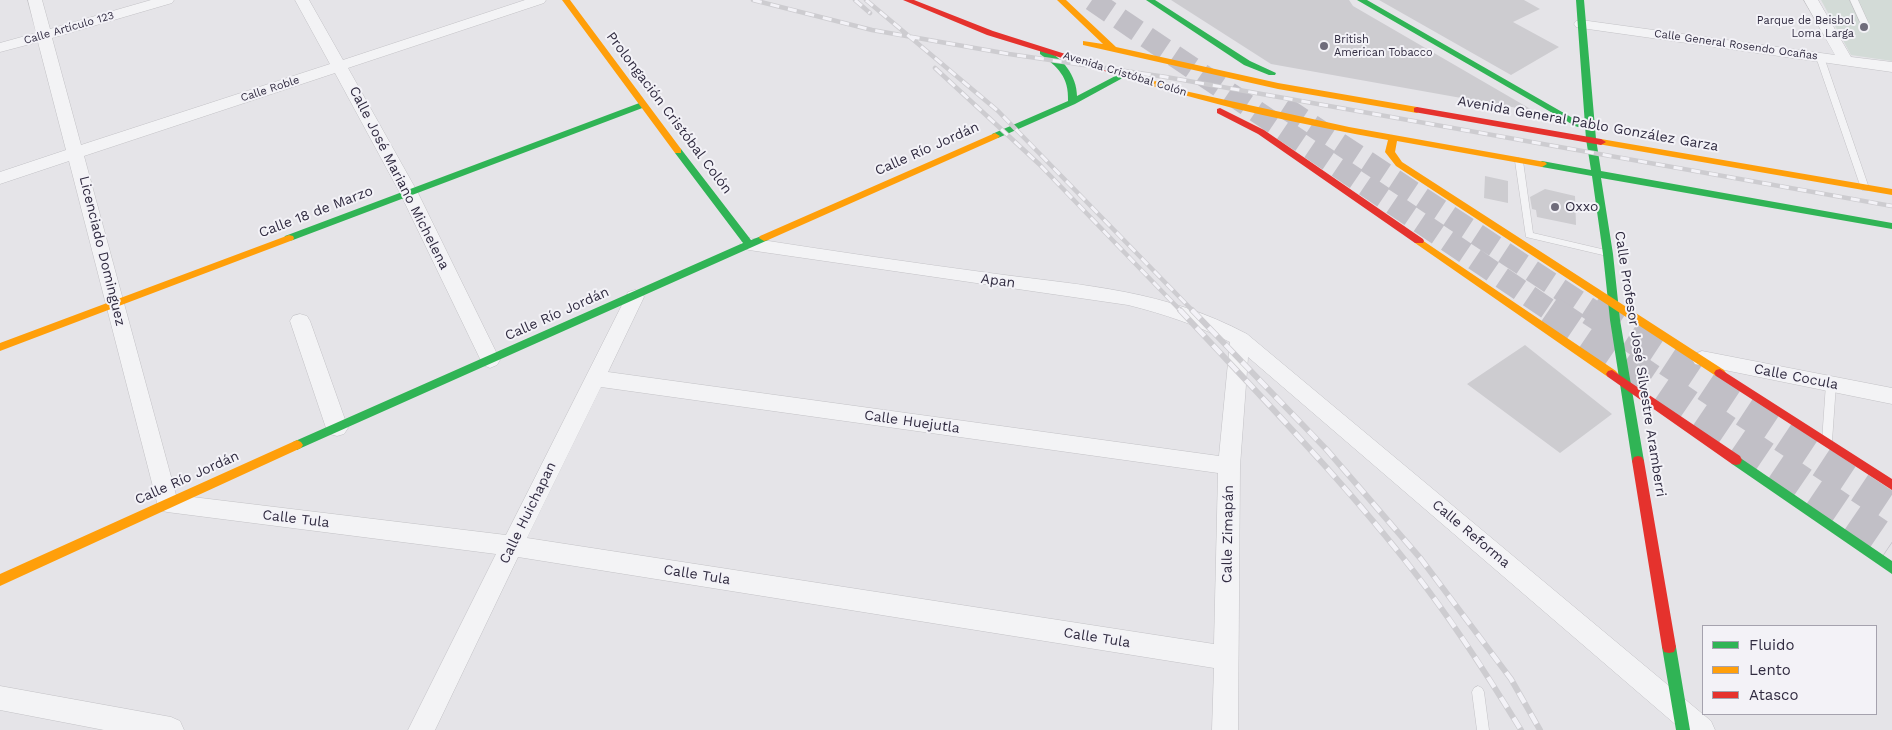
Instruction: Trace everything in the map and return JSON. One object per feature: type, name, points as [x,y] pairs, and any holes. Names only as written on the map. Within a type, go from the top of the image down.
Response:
[{"type":"main road","name":"Prolongación Cristóbal Colón","points":[[566,0],[642,105],[750,244]]},
{"type":"main road","name":"Avenida Cristóbal Colón","points":[[907,0],[990,33],[1040,50],[1126,74],[1183,93],[1393,138]]},
{"type":"main road","points":[[927,8],[940,0]]},
{"type":"main road","points":[[1061,0],[1114,50]]},
{"type":"main road","points":[[1150,0],[1247,63],[1266,71],[1291,79],[1382,92]]},
{"type":"main road","points":[[1361,0],[1589,126]]},
{"type":"main road","name":"Calle Profesor José Silvestre Aramberri","points":[[1580,0],[1589,126],[1608,254],[1615,320],[1682,721]]},
{"type":"main road","name":"Avenida Cristóbal Colón","points":[[1078,41],[1278,86]]},
{"type":"main road","points":[[1040,50],[1064,69],[1072,81],[1074,90],[1072,102]]},
{"type":"main road","name":"Calle Río Jordán","points":[[0,580],[167,503],[1072,102],[1126,74]]},
{"type":"main road","name":"Avenida General Pablo González Garza","points":[[1278,86],[1892,192]]},
{"type":"main road","points":[[1183,93],[1260,132],[1892,568]]},
{"type":"main road","name":"Calle 18 de Marzo","points":[[0,348],[642,105]]},
{"type":"main road","points":[[1549,119],[1589,126]]},
{"type":"main road","points":[[1892,226],[1393,138],[1389,146],[1390,152],[1399,164],[1892,485]]},
{"type":"main road","points":[[1853,169],[1875,172]]},
{"type":"street","name":"Licenciado Dominguez","points":[[35,0],[77,152],[114,304],[167,503]]},
{"type":"street","name":"Calle Artículo 123","points":[[0,48],[167,0]]},
{"type":"street","name":"Calle José Mariano Michelena","points":[[302,0],[409,193],[490,360]]},
{"type":"street","name":"Calle Roble","points":[[0,178],[539,0]]},
{"type":"street","points":[[1811,0],[1845,59]]},
{"type":"street","name":"Calle General Rosendo Ocañas","points":[[1581,24],[1892,66]]},
{"type":"street","name":"Apan","points":[[750,244],[816,255],[1147,301],[1200,317],[1240,339]]},
{"type":"street","name":"Calle Huichapan","points":[[421,730],[635,297]]},
{"type":"street","points":[[300,322],[337,428]]},
{"type":"street","name":"Calle Zimapán","points":[[1225,730],[1230,466],[1240,339]]},
{"type":"street","name":"Calle Reforma","points":[[1240,339],[1682,721],[1702,730]]},
{"type":"street","name":"Calle Cocula","points":[[1699,359],[1892,396]]},
{"type":"street","name":"Calle Huejutla","points":[[594,378],[1230,466]]},
{"type":"street","name":"Calle Tula","points":[[167,503],[512,546],[1226,658]]},
{"type":"street","points":[[0,698],[171,730]]},
{"type":"lane","points":[[1854,0],[1864,22]]},
{"type":"lane","points":[[1820,57],[1853,169],[1865,188]]},
{"type":"lane","points":[[1519,161],[1529,235],[1529,249]]},
{"type":"lane","points":[[1529,235],[1608,254]]},
{"type":"lane","points":[[1826,442],[1831,384]]},
{"type":"lane","points":[[1478,692],[1483,730]]},
{"type":"shaded area","name":"Parque de Beisbol Loma Larga","points":[[1821,0],[1892,0],[1892,61],[1851,55]]},
{"type":"building","points":[[1171,0],[1349,0],[1353,6],[1534,111],[1271,64]]},
{"type":"building","points":[[1379,0],[1524,0],[1540,9],[1513,22],[1559,47],[1511,75]]},
{"type":"building","points":[[1485,176],[1508,181],[1508,203],[1484,198]]},
{"type":"building","name":"Oxxo","points":[[1545,189],[1575,196],[1576,225],[1537,217],[1536,210],[1532,209],[1530,197]]},
{"type":"building","points":[[1525,345],[1612,414],[1560,453],[1467,384]]},
{"type":"tunnel","points":[[1092,0],[1551,311]]},
{"type":"tunnel","points":[[1284,107],[1593,311]]},
{"type":"tunnel","points":[[1549,310],[1892,543]]},
{"type":"tunnel","points":[[1591,310],[1892,509]]},
{"type":"railway","points":[[753,0],[872,30],[909,37]]},
{"type":"railway","points":[[855,0],[870,13]]},
{"type":"railway","points":[[866,0],[909,37]]},
{"type":"railway","points":[[909,37],[1009,54],[1166,77],[1892,206]]},
{"type":"railway","points":[[909,37],[998,111],[1193,311]]},
{"type":"railway","points":[[935,68],[1039,164],[1181,311]]},
{"type":"railway","points":[[1180,310],[1300,439],[1388,539],[1457,630],[1521,730]]},
{"type":"railway","points":[[1192,310],[1327,450],[1421,559],[1511,679],[1540,730]]},
{"type":"traffic: fast","points":[[1150,0],[1247,63],[1272,73]]},
{"type":"traffic: fast","points":[[1361,0],[1578,124]]},
{"type":"traffic: fast","points":[[1580,0],[1591,139],[1608,254],[1615,320],[1638,461]]},
{"type":"traffic: fast","points":[[1043,52],[1066,72],[1072,85],[1072,102]]},
{"type":"traffic: fast","points":[[995,136],[1072,102],[1126,74]]},
{"type":"traffic: fast","points":[[289,238],[642,105]]},
{"type":"traffic: fast","points":[[678,151],[749,244]]},
{"type":"traffic: fast","points":[[1542,164],[1892,226]]},
{"type":"traffic: fast","points":[[297,445],[764,238]]},
{"type":"traffic: fast","points":[[1736,460],[1892,568]]},
{"type":"traffic: fast","points":[[1669,647],[1683,730]]},
{"type":"traffic: slow","points":[[566,0],[678,151]]},
{"type":"traffic: slow","points":[[1061,0],[1113,49]]},
{"type":"traffic: slow","points":[[1086,43],[1278,86],[1417,110]]},
{"type":"traffic: slow","points":[[1140,79],[1183,93],[1349,130],[1542,164]]},
{"type":"traffic: slow","points":[[764,238],[995,136]]},
{"type":"traffic: slow","points":[[1393,138],[1390,152],[1399,164],[1720,373]]},
{"type":"traffic: slow","points":[[1601,142],[1892,192]]},
{"type":"traffic: slow","points":[[0,347],[289,238]]},
{"type":"traffic: slow","points":[[1419,241],[1612,374]]},
{"type":"traffic: slow","points":[[0,580],[297,445]]},
{"type":"traffic: jam","points":[[907,0],[990,33],[1140,79]]},
{"type":"traffic: jam","points":[[1417,110],[1601,142]]},
{"type":"traffic: jam","points":[[1220,111],[1261,132],[1419,241]]},
{"type":"traffic: jam","points":[[1720,373],[1892,485]]},
{"type":"traffic: jam","points":[[1612,374],[1736,460]]},
{"type":"traffic: jam","points":[[1638,461],[1669,647]]},
{"type":"place","name":"Parque de Beisbol Loma Larga","points":[[1864,27]]},
{"type":"place","name":"British American Tobacco","points":[[1324,46]]},
{"type":"place","name":"Oxxo","points":[[1555,207]]}]
